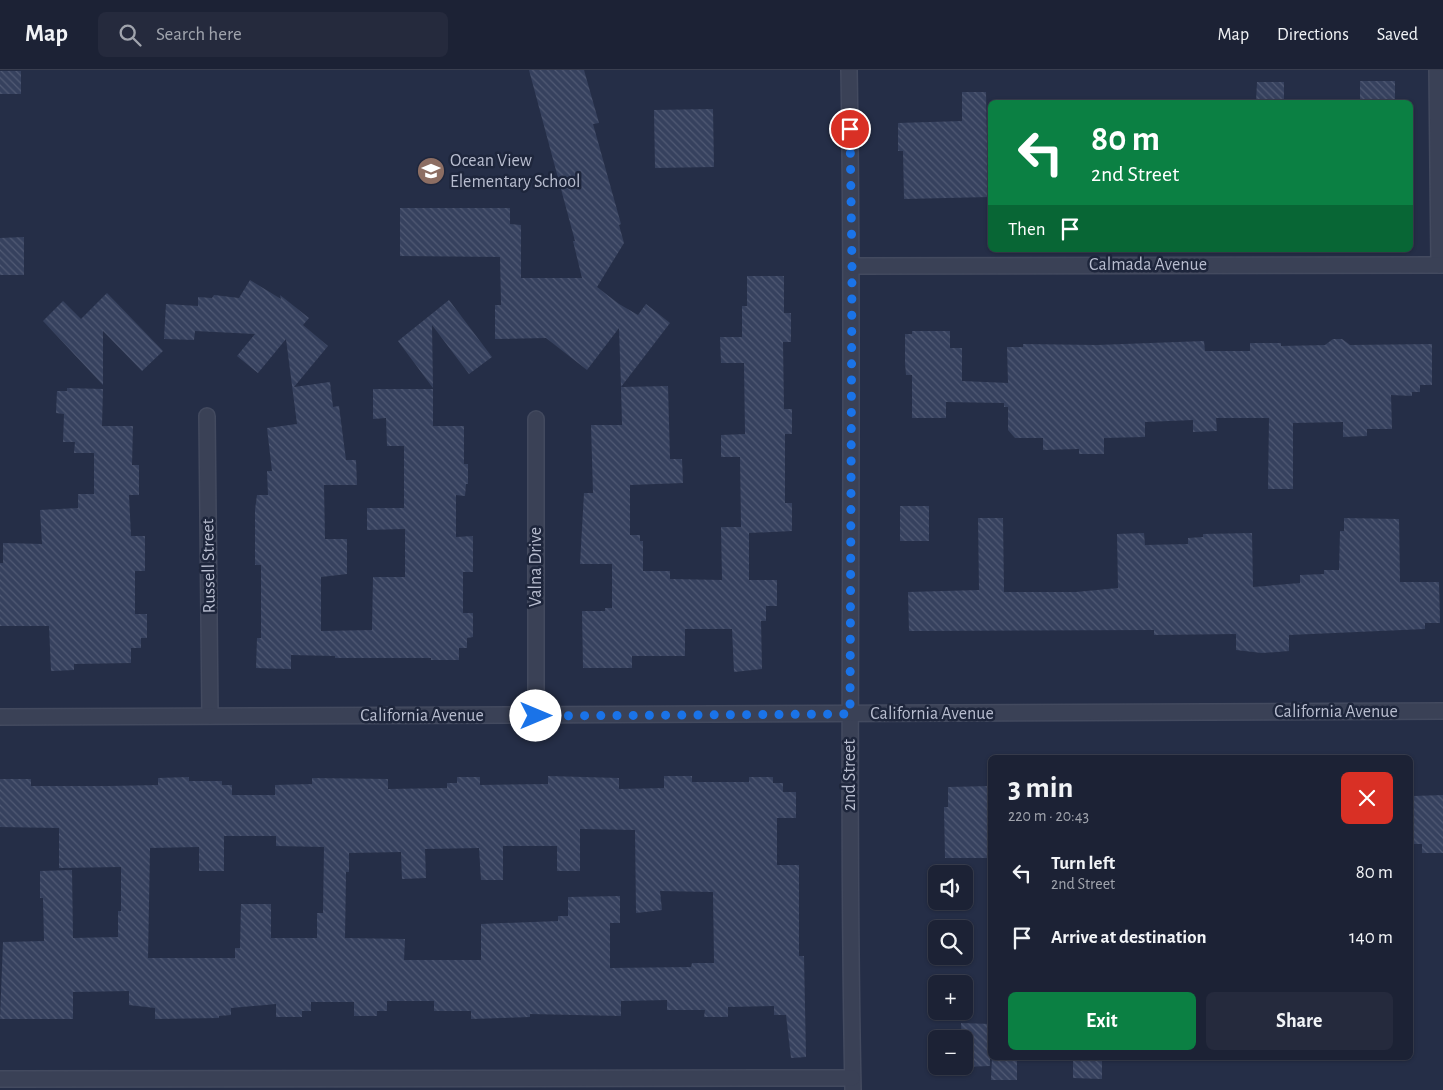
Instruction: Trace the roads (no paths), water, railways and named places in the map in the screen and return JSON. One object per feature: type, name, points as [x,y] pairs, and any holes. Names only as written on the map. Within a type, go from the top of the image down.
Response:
[{"type":"street","name":"2nd Street","points":[[849,70],[852,266],[850,714],[852,1084]]},
{"type":"street","points":[[1437,70],[1441,265]]},
{"type":"street","name":"Calmada Avenue","points":[[852,266],[1441,265]]},
{"type":"street","name":"Russell Street","points":[[207,416],[210,716]]},
{"type":"street","name":"Valna Drive","points":[[536,419],[536,716]]},
{"type":"street","name":"California Avenue","points":[[0,717],[1443,711]]},
{"type":"street","points":[[0,1079],[852,1084]]},
{"type":"place","name":"Ocean View Elementary School","points":[[431,171]]}]
